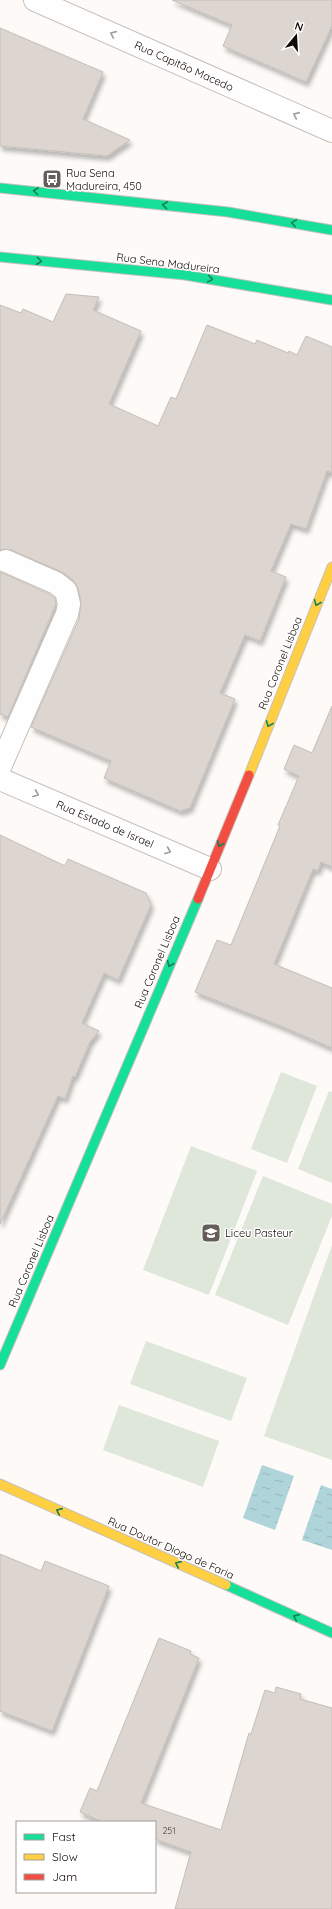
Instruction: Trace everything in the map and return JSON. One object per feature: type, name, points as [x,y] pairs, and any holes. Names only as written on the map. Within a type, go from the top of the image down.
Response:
[{"type":"street","name":"Rua Capitão Macedo","points":[[35,0],[332,131]]},
{"type":"street","points":[[0,188],[228,212],[332,230]]},
{"type":"street","name":"Rua Sena Madureira","points":[[0,257],[185,275],[332,300]]},
{"type":"street","points":[[0,767],[67,614],[69,604],[66,590],[56,583],[6,561]]},
{"type":"street","name":"Rua Coronel Lisboa","points":[[0,1365],[210,869],[332,567]]},
{"type":"street","name":"Rua Estado de Israel","points":[[0,779],[210,869]]},
{"type":"street","name":"Rua Doutor Diogo de Faria","points":[[0,1484],[332,1633]]},
{"type":"shaded area","points":[[281,1072],[317,1086],[287,1163],[251,1149]]},
{"type":"shaded area","points":[[329,1091],[332,1092],[332,1183],[298,1169]]},
{"type":"shaded area","points":[[191,1146],[257,1171],[209,1295],[143,1270]]},
{"type":"shaded area","points":[[263,1176],[332,1204],[332,1216],[288,1325],[215,1295]]},
{"type":"shaded area","points":[[332,1245],[332,1460],[264,1436]]},
{"type":"shaded area","points":[[146,1341],[247,1378],[231,1421],[130,1384]]},
{"type":"shaded area","points":[[119,1405],[219,1441],[203,1487],[103,1450]]},
{"type":"water","points":[[262,1465],[294,1476],[275,1530],[243,1518]]},
{"type":"water","points":[[321,1485],[332,1489],[332,1550],[302,1540]]},
{"type":"building","points":[[172,0],[332,0],[332,26],[306,82],[223,46],[232,25]]},
{"type":"building","points":[[0,28],[103,72],[83,119],[130,140],[107,156],[0,146]]},
{"type":"building","points":[[66,294],[99,297],[93,310],[141,331],[109,404],[158,426],[171,397],[176,399],[207,325],[255,344],[257,340],[288,353],[289,351],[297,355],[306,336],[332,347],[332,473],[327,471],[306,529],[291,524],[271,571],[286,577],[260,641],[245,635],[220,693],[235,699],[190,808],[180,811],[104,778],[111,761],[31,727],[79,619],[81,602],[78,588],[74,581],[64,573],[11,550],[0,550],[0,305],[21,313],[23,309],[53,322]]},
{"type":"building","points":[[0,572],[49,594],[55,598],[56,604],[8,717],[0,714]]},
{"type":"building","points":[[332,706],[332,867],[321,862],[318,871],[313,869],[274,964],[332,988],[332,1048],[195,992],[217,940],[231,945],[280,826],[278,825],[299,776],[284,769],[294,745],[312,753]]},
{"type":"building","points":[[0,835],[65,866],[68,859],[146,893],[151,905],[118,980],[104,973],[82,1023],[99,1031],[90,1042],[75,1077],[73,1076],[65,1099],[58,1096],[0,1224]]},
{"type":"building","points":[[0,1554],[41,1571],[45,1561],[109,1586],[52,1731],[0,1711]]},
{"type":"building","points":[[159,1638],[191,1651],[190,1654],[199,1658],[141,1803],[221,1830],[249,1733],[251,1734],[265,1690],[275,1693],[276,1687],[301,1694],[300,1699],[332,1708],[332,1909],[175,1909],[191,1852],[156,1839],[156,1821],[101,1821],[80,1812],[90,1788],[97,1791]]},
{"type":"traffic: fast","points":[[0,188],[228,212],[332,230]]},
{"type":"traffic: fast","points":[[0,257],[185,275],[332,300]]},
{"type":"traffic: fast","points":[[0,1365],[198,899]]},
{"type":"traffic: fast","points":[[226,1585],[332,1633]]},
{"type":"traffic: slow","points":[[249,775],[332,567]]},
{"type":"traffic: slow","points":[[0,1484],[226,1585]]},
{"type":"traffic: jam","points":[[198,899],[249,775]]},
{"type":"place","name":"Rua Sena Madureira, 450","points":[[52,179]]},
{"type":"place","name":"Liceu Pasteur","points":[[211,1233]]}]
